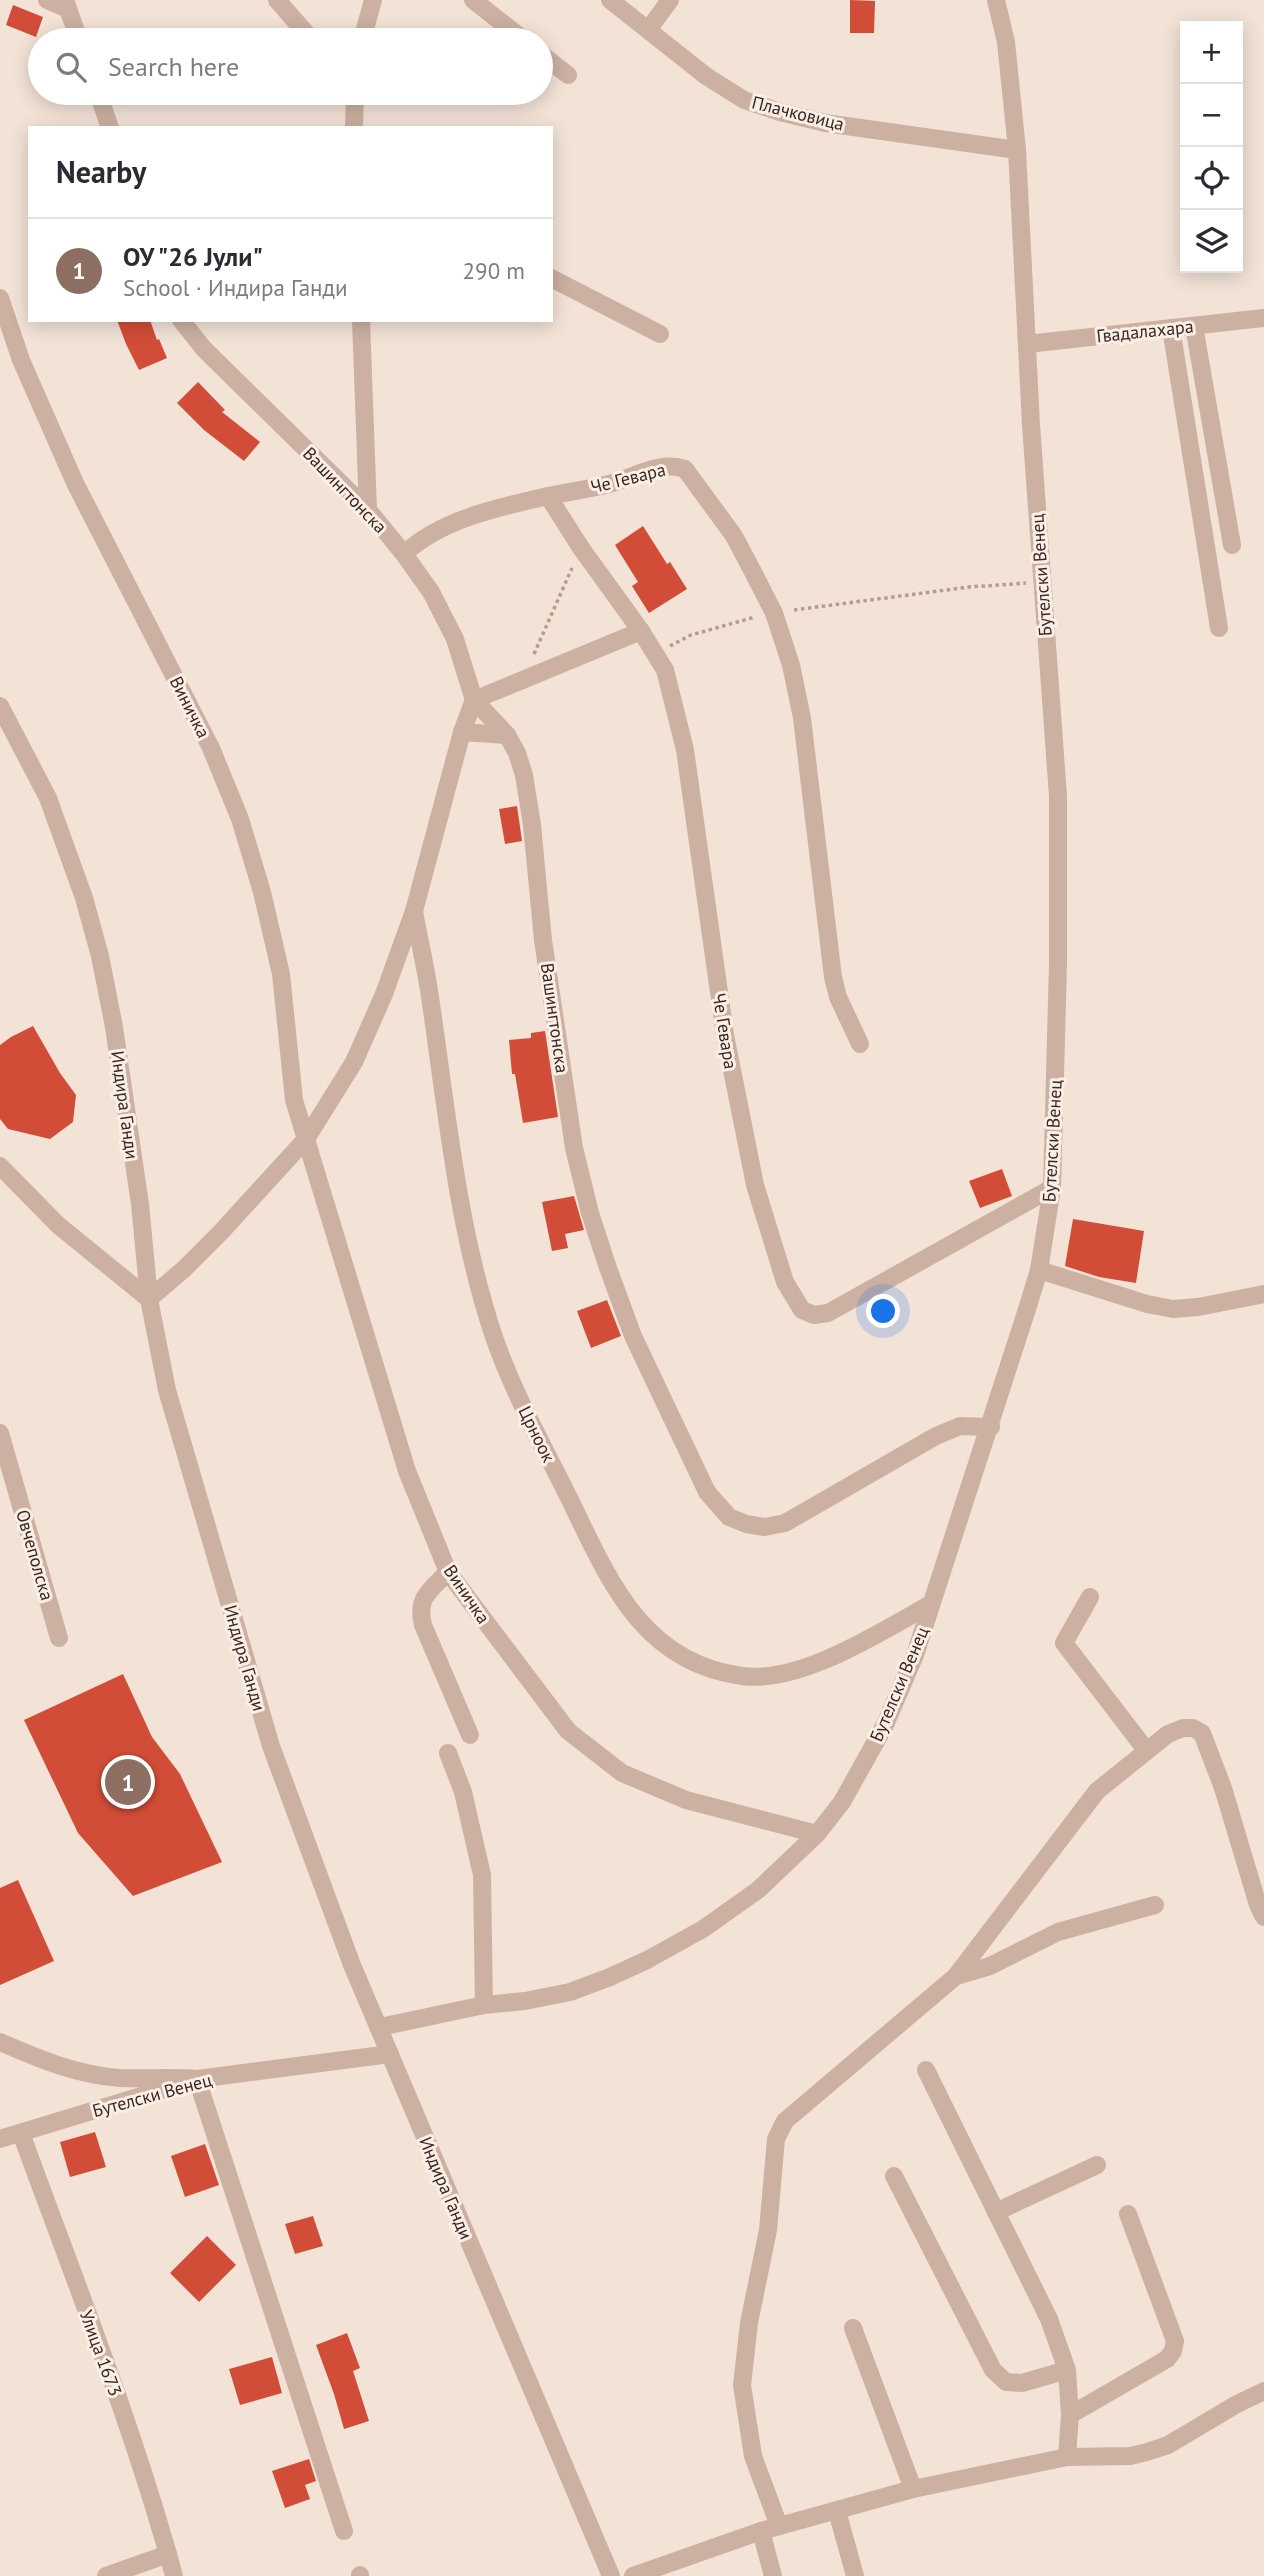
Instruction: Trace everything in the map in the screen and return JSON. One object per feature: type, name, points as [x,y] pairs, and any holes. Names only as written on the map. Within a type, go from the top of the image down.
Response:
[{"type":"street","points":[[47,0],[66,4],[75,28]]},
{"type":"street","points":[[277,0],[302,28]]},
{"type":"street","points":[[365,28],[373,0]]},
{"type":"street","points":[[473,0],[509,28]]},
{"type":"street","name":"Плачковица","points":[[610,0],[706,76],[744,100],[780,112],[825,122],[1017,150]]},
{"type":"street","points":[[648,30],[670,0]]},
{"type":"street","name":"Бутелски Венец","points":[[380,2027],[484,2005],[525,2001],[570,1992],[647,1960],[703,1929],[758,1890],[817,1834],[842,1802],[885,1726],[915,1656],[991,1427],[1038,1270],[1052,1188],[1058,963],[1058,796],[1042,582],[1017,150],[1006,42],[996,0]]},
{"type":"street","points":[[553,63],[568,75]]},
{"type":"street","points":[[102,105],[109,126]]},
{"type":"street","points":[[354,126],[355,105]]},
{"type":"street","points":[[553,279],[660,334]]},
{"type":"street","name":"Виничка","points":[[0,298],[21,360],[75,483],[211,748],[240,819],[262,892],[281,974],[294,1100],[407,1471],[448,1572],[568,1731],[622,1773],[686,1800],[817,1834]]},
{"type":"street","name":"Гвадалахара","points":[[1027,344],[1264,318]]},
{"type":"street","name":"Вашингтонска","points":[[183,322],[204,348],[368,510],[404,554],[431,592],[455,639],[474,700],[507,735],[517,753],[524,775],[532,825],[543,940],[574,1148],[590,1213],[633,1336],[707,1492],[729,1517],[746,1524],[765,1527],[785,1523],[936,1436],[960,1426],[991,1427]]},
{"type":"street","points":[[361,322],[368,510]]},
{"type":"street","points":[[1194,326],[1232,545]]},
{"type":"street","points":[[1171,328],[1219,628]]},
{"type":"street","name":"Че Гевара","points":[[404,554],[425,538],[507,506],[597,487],[664,467],[685,470],[734,536],[774,613],[791,665],[802,718],[833,977],[838,997],[860,1044]]},
{"type":"street","name":"Че Гевара","points":[[548,496],[665,670],[685,750],[725,1035],[755,1185],[785,1282],[802,1310],[814,1315],[828,1313],[1052,1188]]},
{"type":"street","points":[[0,1166],[58,1225],[149,1299],[221,1232],[306,1139],[354,1062],[384,994],[414,911],[462,732],[474,700],[641,631]]},
{"type":"street","name":"Индира Ганди","points":[[0,706],[48,798],[84,898],[100,956],[114,1027],[138,1190],[149,1299],[167,1390],[271,1746],[352,1965],[611,2576]]},
{"type":"street","points":[[462,732],[507,735]]},
{"type":"street","name":"Црноок","points":[[414,911],[430,995],[457,1187],[494,1338],[525,1410],[607,1577],[627,1607],[662,1644],[703,1668],[743,1676],[777,1677],[849,1647],[931,1604]]},
{"type":"street","points":[[1038,1270],[1147,1304],[1173,1308],[1198,1307],[1264,1294]]},
{"type":"street","name":"Овчеполска","points":[[0,1433],[59,1638]]},
{"type":"street","points":[[448,1572],[424,1597],[419,1612],[470,1735]]},
{"type":"street","points":[[1090,1597],[1064,1643],[1146,1750]]},
{"type":"street","points":[[779,2526],[753,2456],[742,2385],[749,2323],[768,2230],[776,2139],[785,2121],[956,1976],[1097,1791],[1168,1734],[1183,1728],[1193,1728],[1202,1733],[1223,1787],[1258,1905],[1264,1917]]},
{"type":"street","points":[[448,1753],[463,1792],[482,1875],[484,2005]]},
{"type":"street","points":[[956,1976],[990,1966],[1058,1932],[1154,1905]]},
{"type":"street","points":[[0,2042],[38,2059],[79,2072],[121,2078],[197,2079],[344,2531]]},
{"type":"street","name":"Бутелски Венец","points":[[0,2139],[197,2079],[390,2054]]},
{"type":"street","points":[[926,2070],[1049,2319],[1067,2370],[1070,2415],[1067,2457]]},
{"type":"street","name":"Улица 1673","points":[[20,2133],[129,2430],[157,2513],[174,2576]]},
{"type":"street","points":[[996,2213],[1097,2165]]},
{"type":"street","points":[[894,2176],[993,2371],[1006,2382],[1022,2383],[1067,2370]]},
{"type":"street","points":[[1070,2415],[1167,2359],[1173,2351],[1175,2341],[1128,2214]]},
{"type":"street","points":[[853,2328],[913,2489]]},
{"type":"street","points":[[633,2576],[761,2531],[913,2489],[1067,2457],[1130,2456],[1168,2445],[1264,2391]]},
{"type":"street","points":[[837,2511],[855,2576]]},
{"type":"street","points":[[761,2531],[773,2576]]},
{"type":"street","points":[[106,2576],[168,2554]]},
{"type":"path","points":[[521,681],[582,548]]},
{"type":"path","points":[[656,654],[691,635],[774,613],[969,587],[1042,582]]},
{"type":"building","points":[[850,0],[875,1],[874,33],[850,33]]},
{"type":"building","points":[[13,5],[43,17],[39,28],[28,28],[28,34],[6,25]]},
{"type":"building","points":[[118,322],[151,322],[167,358],[139,370]]},
{"type":"building","points":[[198,382],[225,410],[222,412],[260,442],[244,461],[204,430],[177,403]]},
{"type":"building","points":[[643,526],[687,589],[649,613],[632,586],[638,582],[615,545]]},
{"type":"building","points":[[517,806],[522,841],[505,844],[499,809]]},
{"type":"building","points":[[33,1026],[76,1095],[73,1122],[50,1139],[8,1129],[0,1119],[0,1045]]},
{"type":"building","points":[[545,1031],[558,1117],[523,1123],[515,1074],[512,1074],[509,1040],[531,1038],[531,1033]]},
{"type":"building","points":[[1002,1169],[1012,1196],[980,1208],[969,1181]]},
{"type":"building","points":[[574,1196],[584,1230],[565,1234],[568,1248],[552,1251],[542,1202]]},
{"type":"building","points":[[1073,1219],[1144,1231],[1136,1283],[1099,1277],[1065,1266]]},
{"type":"building","points":[[607,1300],[621,1336],[591,1348],[577,1311]]},
{"type":"building","points":[[123,1674],[152,1737],[180,1774],[222,1862],[133,1896],[78,1833],[24,1720]]},
{"type":"building","points":[[18,1880],[54,1961],[0,1985],[0,1888]]},
{"type":"building","points":[[95,2132],[106,2167],[70,2177],[60,2142]]},
{"type":"building","points":[[205,2144],[219,2185],[185,2197],[171,2156]]},
{"type":"building","points":[[313,2216],[323,2246],[295,2254],[285,2224]]},
{"type":"building","points":[[207,2236],[236,2265],[199,2302],[170,2273]]},
{"type":"building","points":[[347,2333],[360,2368],[353,2371],[369,2421],[344,2429],[316,2345]]},
{"type":"building","points":[[272,2357],[282,2393],[240,2405],[229,2369]]},
{"type":"building","points":[[309,2459],[316,2481],[305,2485],[310,2499],[285,2508],[272,2471]]},
{"type":"place","name":"ОУ \"26 Јули\"","points":[[128,1782]]}]
